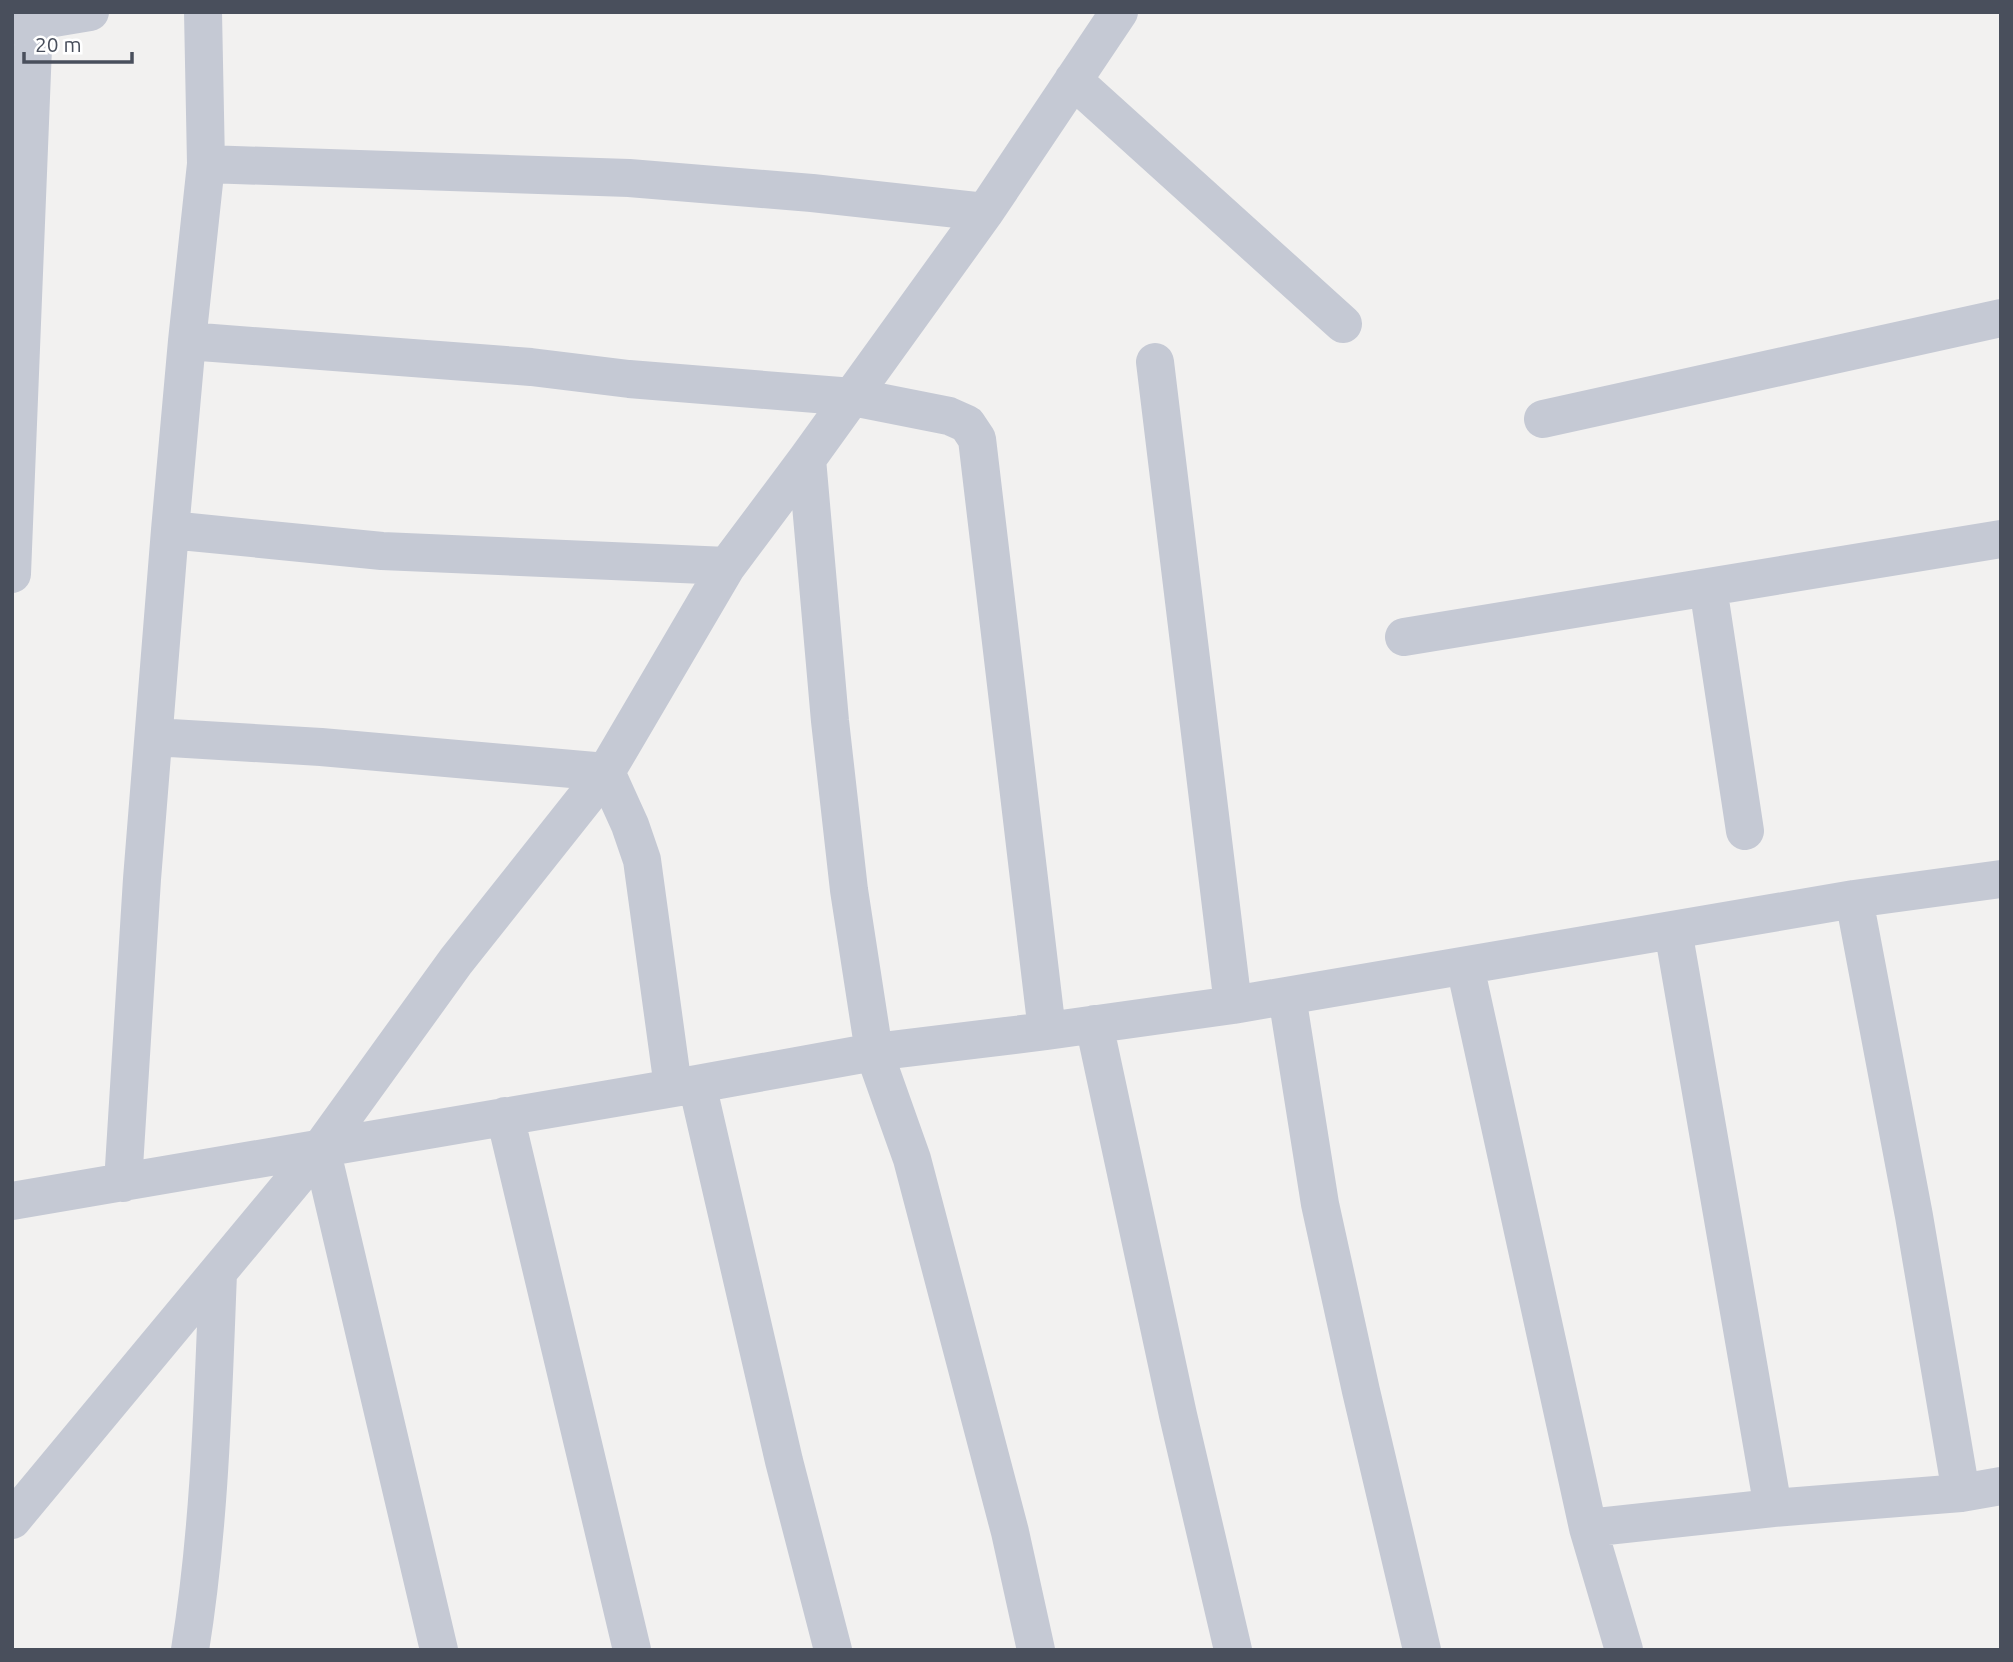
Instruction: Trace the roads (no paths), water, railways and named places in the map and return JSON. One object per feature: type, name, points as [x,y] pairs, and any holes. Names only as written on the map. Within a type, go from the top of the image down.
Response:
[{"type":"street","points":[[12,574],[23,24],[90,12]]},
{"type":"street","points":[[123,1183],[142,879],[170,530],[206,164],[203,12]]},
{"type":"street","points":[[12,1520],[321,1148],[456,961],[606,772],[727,566],[853,397],[985,212],[1119,12]]},
{"type":"street","points":[[1073,80],[1343,324]]},
{"type":"street","points":[[206,164],[629,178],[812,193],[985,212]]},
{"type":"street","points":[[1543,419],[2001,318]]},
{"type":"street","points":[[187,341],[853,397],[949,416],[967,424],[977,439],[1047,1031]]},
{"type":"street","points":[[1155,362],[1233,1005]]},
{"type":"street","points":[[807,460],[830,721],[849,890],[874,1052],[912,1159],[1010,1532],[1036,1650]]},
{"type":"street","points":[[170,530],[382,551],[727,566]]},
{"type":"street","points":[[1404,637],[2001,539]]},
{"type":"street","points":[[1708,587],[1745,831]]},
{"type":"street","points":[[154,737],[334,748],[606,772]]},
{"type":"street","points":[[606,772],[630,825],[642,860],[685,1086],[833,1650]]},
{"type":"street","points":[[12,1200],[874,1052],[1233,1005],[1854,899],[2001,878]]},
{"type":"street","points":[[1854,899],[1914,1216],[1961,1493]]},
{"type":"street","points":[[1672,930],[1773,1508]]},
{"type":"street","points":[[1465,966],[1588,1528],[1624,1650]]},
{"type":"street","points":[[1287,996],[1320,1204],[1422,1650]]},
{"type":"street","points":[[1094,1024],[1178,1415],[1233,1650]]},
{"type":"street","points":[[505,1116],[632,1650]]},
{"type":"street","points":[[321,1148],[439,1650]]},
{"type":"street","points":[[190,1650],[198,1599],[213,1417],[218,1273]]},
{"type":"street","points":[[1588,1528],[1773,1508],[1961,1493],[2001,1486]]}]
